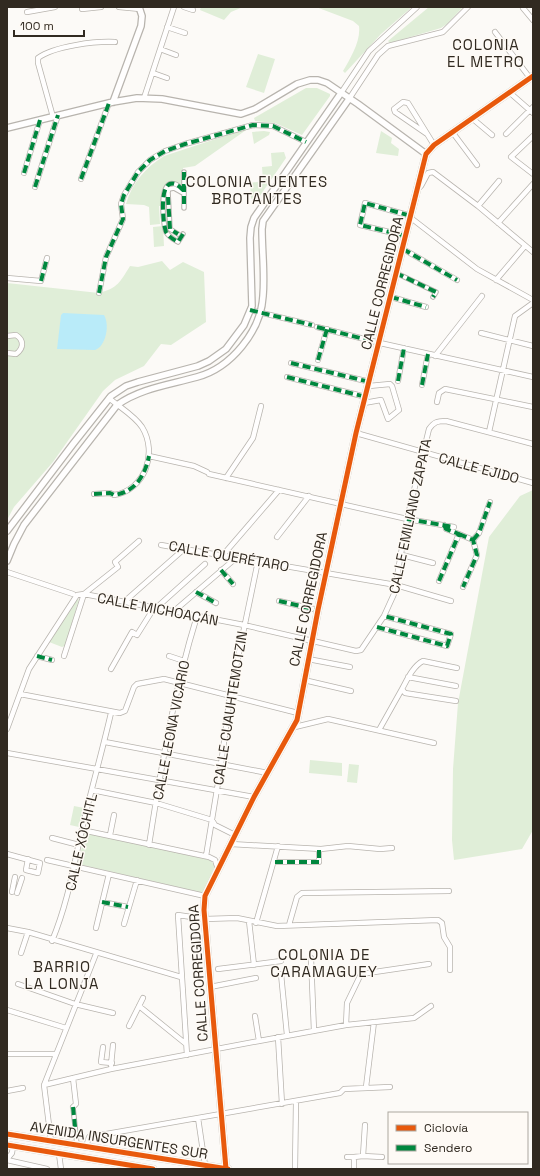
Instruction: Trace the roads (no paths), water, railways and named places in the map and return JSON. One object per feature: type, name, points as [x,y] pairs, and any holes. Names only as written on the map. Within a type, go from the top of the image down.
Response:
[{"type":"main road","name":"AVENIDA INSURGENTES SUR","points":[[7,1134],[227,1169]]},
{"type":"main road","name":"AVENIDA INSURGENTES SUR","points":[[11,1148],[153,1169]]},
{"type":"street","points":[[27,12],[55,7]]},
{"type":"street","points":[[82,9],[101,7]]},
{"type":"street","points":[[81,179],[141,26],[140,8],[119,7]]},
{"type":"street","points":[[144,98],[174,7]]},
{"type":"street","points":[[184,7],[193,10]]},
{"type":"street","points":[[7,531],[109,398],[126,386],[198,366],[226,349],[239,333],[250,310],[252,302],[251,227],[254,218],[369,51],[417,7]]},
{"type":"street","points":[[7,561],[24,525],[116,405],[134,394],[199,377],[217,368],[242,346],[260,313],[264,296],[263,221],[349,99],[378,55],[388,46],[443,32],[468,7]]},
{"type":"street","points":[[524,8],[533,20]]},
{"type":"street","points":[[167,27],[185,33]]},
{"type":"street","points":[[495,32],[532,77]]},
{"type":"street","points":[[35,186],[56,116],[38,63],[38,58],[44,54],[81,44],[99,41],[115,42]]},
{"type":"street","points":[[160,49],[176,55]]},
{"type":"street","points":[[153,73],[166,78]]},
{"type":"street","name":"CALLE CORREGIDORA","points":[[227,1169],[215,1050],[205,919],[205,896],[254,797],[294,727],[356,433],[380,343],[411,217],[416,190],[426,154],[434,146],[532,77]]},
{"type":"street","points":[[7,128],[111,102],[144,98],[241,114],[255,109],[304,81],[318,80],[327,83],[426,154]]},
{"type":"street","points":[[509,92],[531,108],[533,113]]},
{"type":"street","points":[[427,134],[395,112],[394,109],[406,102],[427,134],[434,146]]},
{"type":"street","points":[[506,134],[531,108]]},
{"type":"street","points":[[473,119],[492,135]]},
{"type":"street","points":[[24,173],[40,120]]},
{"type":"street","points":[[99,293],[106,258],[123,219],[121,204],[124,195],[138,172],[150,160],[165,151],[185,144],[253,125],[273,126],[306,142]]},
{"type":"street","points":[[453,133],[477,165]]},
{"type":"street","points":[[533,136],[511,157],[533,174]]},
{"type":"street","points":[[184,172],[184,208]]},
{"type":"street","points":[[416,190],[421,186],[428,172],[430,172],[478,206],[533,252]]},
{"type":"street","points":[[283,176],[290,181]]},
{"type":"street","points":[[478,206],[499,181]]},
{"type":"street","points":[[183,192],[175,184],[167,186],[163,201],[163,216],[166,232],[170,237],[178,242],[183,234]]},
{"type":"street","points":[[498,223],[533,184]]},
{"type":"street","points":[[178,234],[170,229],[168,192],[169,189],[174,188],[183,192]]},
{"type":"street","points":[[406,236],[360,225],[365,203],[411,217],[477,269],[533,301],[515,316],[489,432],[533,444]]},
{"type":"street","points":[[496,280],[525,246]]},
{"type":"street","points":[[403,249],[457,280]]},
{"type":"street","points":[[7,278],[41,281],[47,258]]},
{"type":"street","points":[[396,273],[436,292],[433,297]]},
{"type":"street","points":[[435,356],[482,296]]},
{"type":"street","points":[[391,297],[426,307]]},
{"type":"street","points":[[250,310],[380,343],[533,377]]},
{"type":"street","points":[[318,360],[327,329]]},
{"type":"street","points":[[481,333],[533,346]]},
{"type":"street","points":[[7,336],[16,335],[22,340],[23,344],[22,348],[16,354],[8,353],[7,359]]},
{"type":"street","points":[[398,381],[404,348]]},
{"type":"street","points":[[422,385],[428,354]]},
{"type":"street","points":[[287,377],[365,400],[381,400],[388,419],[399,410],[392,386],[390,384],[369,384],[291,363]]},
{"type":"street","points":[[437,402],[439,392],[445,389],[533,407]]},
{"type":"street","points":[[94,494],[114,495],[131,489],[143,475],[149,456],[148,442],[142,427],[109,398]]},
{"type":"street","points":[[226,478],[253,438],[261,406]]},
{"type":"street","name":"CALLE EMILIANO ZAPATA","points":[[356,651],[362,649],[377,627],[394,594],[402,555],[407,519],[429,429],[438,421],[446,421],[489,432]]},
{"type":"street","name":"CALLE EJIDO","points":[[356,433],[533,483]]},
{"type":"street","points":[[149,456],[194,466],[208,473],[226,478],[407,519],[454,527]]},
{"type":"street","points":[[223,555],[279,490]]},
{"type":"street","points":[[277,538],[309,496]]},
{"type":"street","points":[[473,540],[479,533],[490,502]]},
{"type":"street","points":[[444,525],[446,529],[473,540]]},
{"type":"street","points":[[439,581],[458,534]]},
{"type":"street","points":[[463,586],[477,555],[473,540]]},
{"type":"street","points":[[64,656],[84,594],[118,566],[115,562],[140,541]]},
{"type":"street","name":"CALLE QUERÉTARO","points":[[161,545],[396,585],[451,601]]},
{"type":"street","points":[[124,602],[184,549]]},
{"type":"street","points":[[402,555],[433,563]]},
{"type":"street","points":[[173,612],[236,558]]},
{"type":"street","name":"CALLE CUAUHTEMOTZIN","points":[[206,856],[221,765],[230,696],[258,561]]},
{"type":"street","points":[[111,669],[132,632],[137,635],[154,608],[205,564]]},
{"type":"street","points":[[221,570],[234,584]]},
{"type":"street","name":"CALLE MICHOACÁN","points":[[7,572],[75,594],[84,594],[244,625],[356,651]]},
{"type":"street","points":[[196,592],[216,603]]},
{"type":"street","points":[[7,729],[29,669],[75,594]]},
{"type":"street","points":[[279,602],[318,610]]},
{"type":"street","name":"CALLE LEONA VICARIO","points":[[150,844],[164,753],[184,661],[197,616]]},
{"type":"street","points":[[377,627],[447,646],[451,634],[384,616]]},
{"type":"street","points":[[37,656],[52,660]]},
{"type":"street","points":[[168,656],[184,661]]},
{"type":"street","points":[[308,658],[350,667]]},
{"type":"street","points":[[379,730],[408,677],[419,663],[423,661],[457,668]]},
{"type":"street","points":[[408,677],[456,686]]},
{"type":"street","points":[[20,694],[120,714],[125,711],[134,687],[137,684],[158,680],[179,683],[298,713]]},
{"type":"street","points":[[304,680],[351,691]]},
{"type":"street","points":[[402,689],[405,692],[456,701]]},
{"type":"street","name":"CALLE XÓCHITL","points":[[52,941],[63,916],[76,866],[82,830],[111,713]]},
{"type":"street","points":[[294,727],[328,719],[434,742]]},
{"type":"street","points":[[105,742],[268,773]]},
{"type":"street","points":[[7,753],[254,797]]},
{"type":"street","points":[[92,790],[156,803],[212,820],[215,825],[235,835]]},
{"type":"street","points":[[110,835],[114,815]]},
{"type":"street","points":[[82,830],[206,856],[215,860],[218,869]]},
{"type":"street","points":[[52,838],[79,845]]},
{"type":"street","points":[[231,844],[320,849],[348,846],[392,848]]},
{"type":"street","points":[[256,923],[275,862],[278,846]]},
{"type":"street","points":[[275,862],[319,862],[320,849]]},
{"type":"street","points":[[7,854],[28,859]]},
{"type":"street","points":[[46,860],[205,896]]},
{"type":"street","points":[[96,928],[109,874]]},
{"type":"street","points":[[14,892],[15,877]]},
{"type":"street","points":[[14,892],[22,878]]},
{"type":"street","points":[[124,924],[137,880]]},
{"type":"street","points":[[289,925],[299,894],[449,891]]},
{"type":"street","points":[[102,902],[128,907]]},
{"type":"street","points":[[187,1055],[176,917],[180,914],[205,919],[231,918],[277,926],[438,920],[442,923],[444,937],[450,947],[450,970]]},
{"type":"street","points":[[248,921],[254,965]]},
{"type":"street","points":[[7,928],[28,932],[96,954],[181,977]]},
{"type":"street","points":[[20,953],[28,932]]},
{"type":"street","points":[[51,1141],[44,1085],[96,954]]},
{"type":"street","points":[[311,958],[314,1031]]},
{"type":"street","points":[[218,969],[281,961]]},
{"type":"street","points":[[346,1025],[347,1003],[361,974],[429,964]]},
{"type":"street","points":[[281,974],[287,1036]]},
{"type":"street","points":[[210,987],[256,978]]},
{"type":"street","points":[[18,984],[75,1004],[113,1013]]},
{"type":"street","points":[[129,1026],[143,998]]},
{"type":"street","points":[[139,1006],[186,1044]]},
{"type":"street","points":[[44,1085],[111,1069],[215,1050],[259,1040],[346,1025],[414,1018],[431,1006]]},
{"type":"street","points":[[7,1010],[66,1028]]},
{"type":"street","points":[[255,1016],[259,1040]]},
{"type":"street","points":[[366,1087],[374,1022]]},
{"type":"street","points":[[278,1037],[282,1104]]},
{"type":"street","points":[[111,1069],[113,1045]]},
{"type":"street","points":[[103,1047],[101,1062],[112,1063]]},
{"type":"street","points":[[7,1054],[56,1054]]},
{"type":"street","points":[[73,1078],[76,1104],[73,1107],[77,1145]]},
{"type":"street","points":[[86,1147],[89,1137],[296,1102],[340,1093],[344,1089],[390,1087]]},
{"type":"street","points":[[7,1091],[23,1088]]},
{"type":"street","points":[[295,1169],[296,1102]]},
{"type":"street","points":[[198,1118],[204,1165]]},
{"type":"street","points":[[363,1156],[365,1125]]},
{"type":"street","points":[[11,1148],[7,1159],[47,1169]]},
{"type":"street","points":[[11,1148],[17,1162]]},
{"type":"street","points":[[59,1154],[61,1169]]},
{"type":"street","points":[[347,1156],[382,1157]]},
{"type":"street","points":[[354,1157],[354,1169]]},
{"type":"water","points":[[63,313],[104,315],[107,329],[104,340],[99,348],[95,350],[57,349],[61,315]]},
{"type":"district","name":"COLONIA EL METRO","points":[[486,52]]},
{"type":"district","name":"COLONIA FUENTES BROTANTES","points":[[257,190]]},
{"type":"district","name":"COLONIA DE CARAMAGUEY","points":[[324,962]]},
{"type":"district","name":"BARRIO LA LONJA","points":[[62,974]]}]
